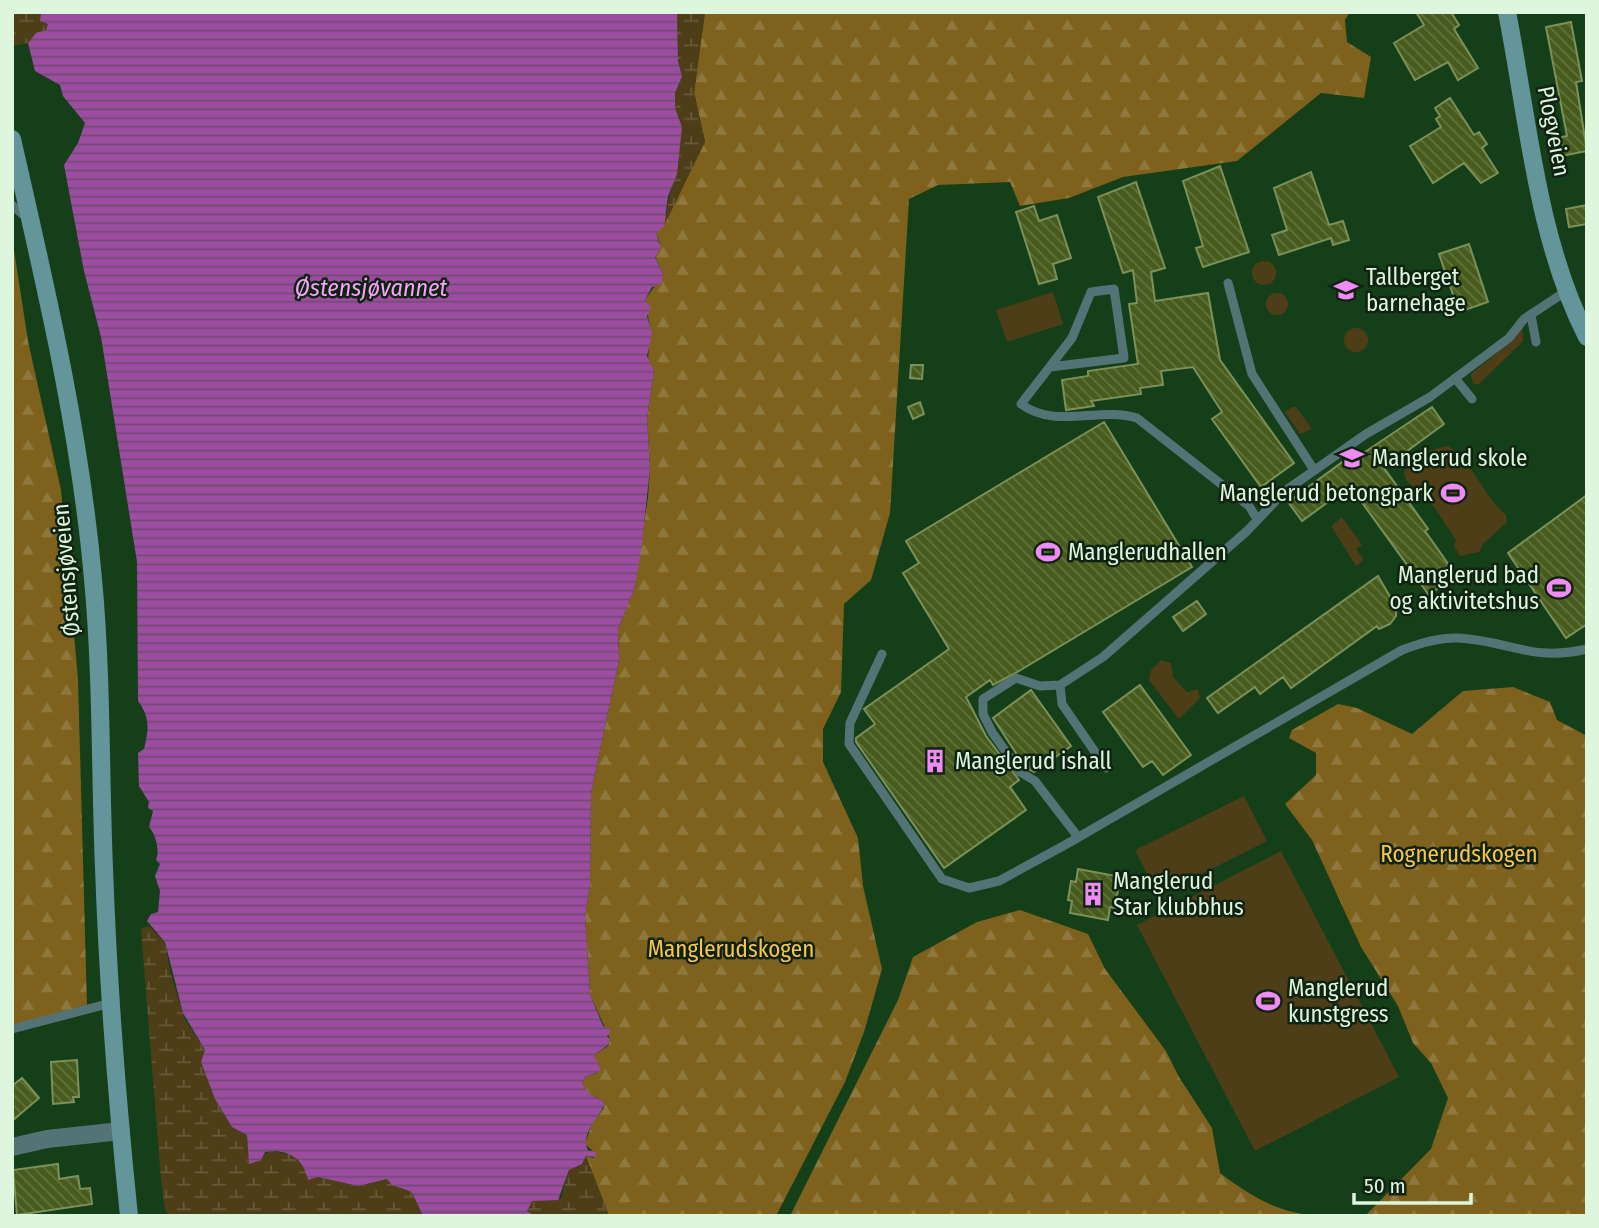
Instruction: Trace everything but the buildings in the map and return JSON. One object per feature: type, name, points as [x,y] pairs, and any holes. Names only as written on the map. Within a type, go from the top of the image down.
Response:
[{"type":"main road","name":"Plogveien","points":[[1507,12],[1538,181],[1554,249],[1587,337]]},
{"type":"main road","name":"Østensjøveien","points":[[12,139],[31,221],[79,469],[93,580],[111,1003],[129,1216]]},
{"type":"street","points":[[12,1147],[47,1139],[121,1131]]},
{"type":"lane","points":[[12,205],[31,221]]},
{"type":"lane","points":[[1227,283],[1252,374],[1314,470]]},
{"type":"lane","points":[[1050,367],[1124,358],[1114,289],[1091,292],[1072,338],[1021,404],[1043,416],[1124,414],[1138,418],[1249,506],[1257,519]]},
{"type":"lane","points":[[1078,837],[1035,781],[1020,772],[983,714],[983,699],[1016,678],[1040,686],[1060,685],[1129,637],[1247,531],[1285,491],[1455,378],[1509,338],[1518,324],[1568,290]]},
{"type":"lane","points":[[1531,314],[1536,342]]},
{"type":"lane","points":[[1455,378],[1472,399]]},
{"type":"lane","points":[[882,654],[850,723],[849,744],[942,878],[969,888],[999,881],[1402,650],[1422,643],[1460,638],[1547,656],[1587,649]]},
{"type":"lane","points":[[1060,685],[1062,704],[1106,768]]},
{"type":"lane","points":[[12,1029],[111,1003]]},
{"type":"green space","points":[[12,12],[41,12],[40,21],[48,24],[46,30],[36,33],[28,43],[12,46]]},
{"type":"green space","points":[[677,12],[705,12],[694,92],[705,142],[664,226],[682,127],[675,109],[675,93],[682,76],[678,61]]},
{"type":"green space","name":"Manglerudskogen","points":[[705,12],[1350,12],[1345,20],[1347,42],[1371,57],[1364,98],[1321,93],[1237,161],[1123,177],[1069,198],[1020,206],[1010,182],[938,185],[909,199],[890,513],[871,580],[844,604],[841,692],[823,729],[823,762],[858,838],[863,886],[882,969],[864,1032],[845,1082],[776,1216],[609,1216],[586,1156],[594,1158],[596,1154],[585,1144],[592,1123],[604,1108],[603,1101],[589,1094],[582,1083],[585,1077],[597,1073],[594,1055],[608,1046],[610,1039],[590,994],[585,917],[590,884],[591,793],[619,660],[618,629],[634,590],[648,497],[650,468],[647,418],[654,371],[648,362],[650,327],[645,300],[663,274],[655,256],[660,243],[656,233],[705,142],[694,92]]},
{"type":"green space","points":[[12,237],[28,341],[61,490],[78,679],[87,1007],[12,1029]]},
{"type":"green space","points":[[1264,261],[1273,264],[1276,273],[1273,282],[1264,285],[1255,282],[1252,273],[1255,264]]},
{"type":"green space","points":[[1053,292],[1063,324],[1007,342],[996,310]]},
{"type":"green space","points":[[1277,293],[1285,296],[1288,304],[1285,312],[1277,315],[1269,312],[1266,304],[1269,296]]},
{"type":"green space","points":[[1522,326],[1523,341],[1479,384],[1473,384],[1471,374],[1512,341]]},
{"type":"green space","points":[[1356,328],[1364,332],[1368,340],[1364,348],[1356,352],[1348,348],[1344,340],[1348,332]]},
{"type":"green space","points":[[1296,407],[1312,429],[1300,434],[1285,412]]},
{"type":"green space","name":"Manglerud betongpark","points":[[1448,446],[1464,461],[1506,515],[1507,522],[1483,544],[1479,552],[1460,556],[1454,546],[1456,540],[1434,507],[1406,480],[1404,472],[1421,453]]},
{"type":"green space","points":[[1342,517],[1362,545],[1356,549],[1364,560],[1356,566],[1331,526]]},
{"type":"green space","points":[[1161,660],[1171,663],[1173,677],[1187,692],[1198,689],[1200,698],[1179,719],[1149,680],[1151,670]]},
{"type":"green space","name":"Rognerudskogen","points":[[1513,687],[1550,702],[1557,720],[1587,736],[1587,1216],[1365,1216],[1431,1149],[1448,1098],[1431,1063],[1413,1043],[1398,1006],[1361,947],[1312,840],[1285,804],[1316,775],[1316,753],[1289,738],[1292,730],[1338,704],[1357,708],[1412,734],[1463,691]]},
{"type":"green space","points":[[1244,796],[1267,841],[1158,896],[1135,850]]},
{"type":"green space","name":"Manglerud kunstgress","points":[[1281,851],[1399,1077],[1255,1151],[1137,925]]},
{"type":"green space","points":[[1020,910],[1088,934],[1105,969],[1166,1051],[1179,1077],[1212,1128],[1220,1173],[1266,1202],[1291,1211],[1319,1216],[790,1216],[898,1000],[913,957],[977,922]]},
{"type":"green space","points":[[149,926],[165,942],[170,971],[185,1020],[205,1050],[201,1062],[215,1099],[232,1127],[247,1135],[249,1164],[270,1151],[295,1155],[306,1169],[308,1180],[318,1177],[358,1186],[387,1179],[412,1191],[423,1216],[169,1216],[165,1210],[161,1179],[141,929]]},
{"type":"green space","points":[[586,1156],[609,1216],[530,1214],[527,1211],[532,1200],[561,1198],[569,1170],[582,1164]]},
{"type":"water","name":"Østensjøvannet","points":[[41,12],[677,12],[678,61],[682,76],[675,93],[675,108],[682,127],[677,174],[668,196],[664,226],[656,233],[661,248],[655,257],[663,274],[662,283],[652,287],[645,300],[651,308],[647,316],[652,334],[647,356],[654,371],[647,418],[650,468],[641,552],[634,590],[618,629],[619,660],[591,793],[590,884],[585,917],[590,994],[603,1026],[611,1031],[607,1036],[610,1039],[608,1045],[594,1055],[601,1071],[585,1077],[582,1083],[589,1094],[603,1101],[604,1106],[590,1127],[586,1139],[588,1150],[596,1152],[596,1157],[586,1156],[582,1164],[569,1170],[558,1200],[532,1201],[527,1211],[535,1216],[423,1216],[412,1192],[392,1185],[387,1179],[358,1186],[318,1177],[308,1180],[298,1160],[287,1153],[273,1151],[265,1152],[261,1160],[249,1164],[247,1135],[232,1127],[215,1099],[201,1062],[205,1050],[183,1013],[165,942],[147,921],[151,914],[158,912],[160,891],[155,876],[160,864],[156,860],[158,852],[149,827],[153,811],[148,808],[149,802],[139,786],[138,753],[144,749],[147,729],[145,712],[138,701],[137,562],[101,337],[84,271],[64,165],[78,143],[85,123],[63,96],[60,85],[35,71],[28,43],[36,33],[46,30],[48,24],[40,21]]},
{"type":"place","name":"Tallberget barnehage","points":[[1346,290]]},
{"type":"place","name":"Manglerud skole","points":[[1352,458]]},
{"type":"place","name":"Manglerud betongpark","points":[[1453,493]]},
{"type":"place","name":"Manglerudhallen","points":[[1048,552]]},
{"type":"place","name":"Manglerud bad og aktivitetshus","points":[[1559,588]]},
{"type":"place","name":"Manglerud ishall","points":[[935,761]]},
{"type":"place","name":"Manglerud Star klubbhus","points":[[1093,894]]},
{"type":"place","name":"Manglerud kunstgress","points":[[1268,1001]]}]
